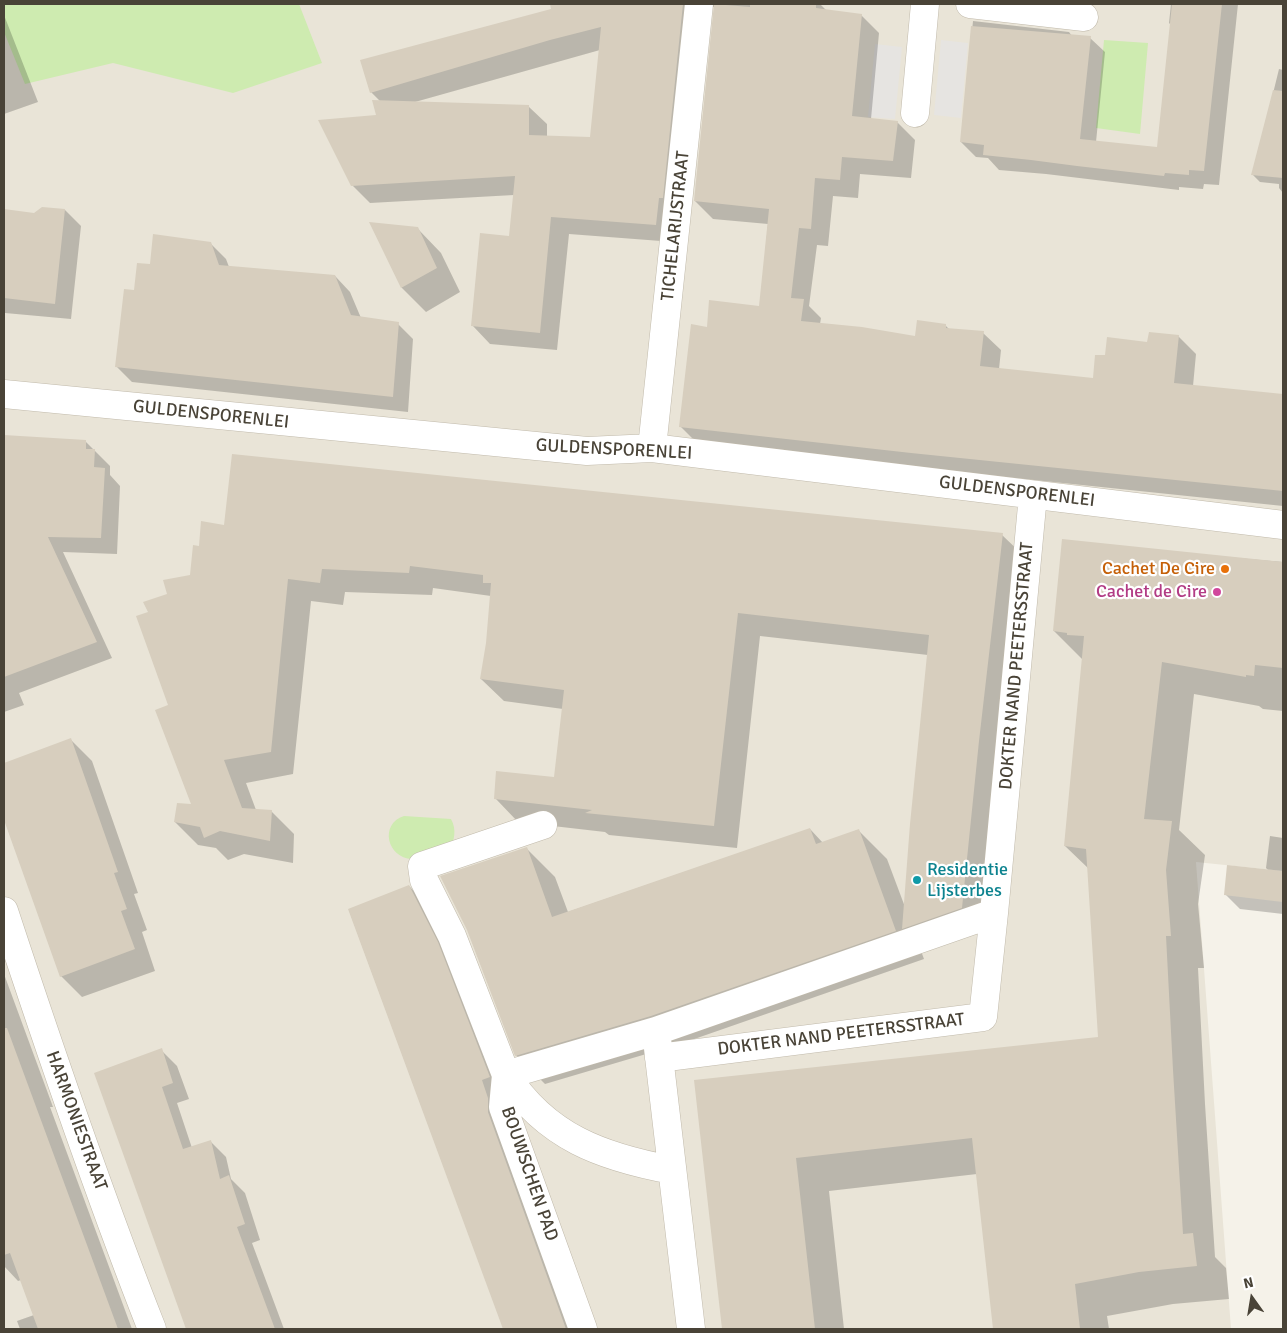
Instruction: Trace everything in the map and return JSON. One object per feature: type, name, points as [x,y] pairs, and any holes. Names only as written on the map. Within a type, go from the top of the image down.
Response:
[{"type":"street","name":"TICHELARIJSTRAAT","points":[[652,448],[700,4]]},
{"type":"street","points":[[916,113],[926,4]]},
{"type":"street","points":[[970,4],[1084,17]]},
{"type":"street","name":"GULDENSPORENLEI","points":[[4,394],[587,451],[652,448],[1283,525]]},
{"type":"street","name":"DOKTER NAND PEETERSSTRAAT","points":[[659,1058],[983,1017],[1033,495]]},
{"type":"street","name":"BOUWSCHEN PAD","points":[[543,825],[422,866],[424,880],[452,936],[506,1075],[503,1107],[583,1329]]},
{"type":"street","name":"HARMONIESTRAAT","points":[[4,911],[35,1006],[152,1329]]},
{"type":"street","points":[[672,1170],[619,1158],[593,1149],[569,1137],[547,1121],[514,1088],[506,1075],[656,1031],[994,913]]},
{"type":"street","points":[[656,1031],[691,1329]]},
{"type":"shaded area","points":[[4,4],[1283,4],[1283,871],[1196,862],[1231,1329],[4,1329]]},
{"type":"shaded area","points":[[941,40],[968,43],[961,118],[934,115]]},
{"type":"shaded area","points":[[875,44],[902,47],[895,119],[868,117]]},
{"type":"green space","points":[[4,4],[299,4],[322,63],[233,93],[113,63],[25,84],[4,32]]},
{"type":"green space","points":[[1104,40],[1148,43],[1140,134],[1096,128]]},
{"type":"green space","points":[[404,816],[451,819],[454,839],[450,850],[416,859],[403,857],[397,853],[389,840],[389,833],[391,826],[396,820]]},
{"type":"building","points":[[550,4],[683,4],[663,198],[659,198],[656,225],[551,217],[540,333],[471,326],[480,233],[509,236],[515,176],[351,186],[318,120],[376,115],[372,100],[529,105],[529,135],[590,137],[601,27],[550,40],[370,93],[360,60],[551,9]]},
{"type":"building","points":[[714,4],[750,7],[750,4],[816,4],[816,8],[862,14],[852,116],[898,121],[893,161],[842,157],[840,180],[815,178],[811,229],[799,228],[791,298],[804,299],[801,321],[862,327],[915,336],[917,320],[946,324],[946,328],[984,331],[980,366],[1093,378],[1095,355],[1105,355],[1107,337],[1147,342],[1149,332],[1179,335],[1174,383],[1283,394],[1283,491],[679,427],[691,324],[707,327],[709,300],[759,306],[769,209],[694,201]]},
{"type":"building","points":[[1172,4],[1222,4],[1204,171],[1189,170],[1189,175],[1165,173],[1164,176],[983,155],[984,145],[960,142],[971,26],[1091,36],[1080,139],[1157,147]]},
{"type":"building","points":[[1273,90],[1283,91],[1283,178],[1251,175]]},
{"type":"building","points":[[42,207],[65,209],[55,304],[4,298],[4,209],[34,213]]},
{"type":"building","points":[[369,222],[418,227],[437,268],[401,288]]},
{"type":"building","points":[[153,234],[211,242],[219,265],[335,275],[351,315],[399,322],[393,397],[115,367],[124,289],[134,290],[137,263],[150,264]]},
{"type":"building","points":[[4,435],[86,440],[86,449],[95,449],[94,467],[105,468],[101,538],[48,537],[97,642],[4,677]]},
{"type":"building","points":[[232,454],[1003,533],[962,908],[902,929],[910,824],[929,635],[738,613],[714,826],[585,813],[592,810],[494,799],[496,771],[554,777],[564,690],[480,679],[486,643],[491,583],[483,583],[483,575],[410,566],[409,573],[322,569],[320,583],[288,579],[271,752],[224,760],[242,808],[272,810],[270,841],[220,831],[204,838],[200,827],[174,822],[177,803],[191,804],[155,710],[168,705],[136,616],[148,612],[143,602],[167,594],[163,580],[190,575],[193,545],[199,546],[201,521],[224,525]]},
{"type":"building","points":[[1062,539],[1283,562],[1283,668],[1255,665],[1254,676],[1246,675],[1246,677],[1162,662],[1144,819],[1172,821],[1166,870],[1171,936],[1166,936],[1173,1070],[1183,1234],[1193,1233],[1197,1266],[1139,1272],[1075,1284],[1080,1329],[993,1329],[972,1138],[796,1158],[815,1329],[722,1329],[694,1080],[1098,1037],[1086,849],[1064,846],[1084,636],[1067,635],[1067,633],[1053,631]]},
{"type":"building","points":[[71,738],[118,872],[114,873],[127,909],[121,911],[135,949],[60,977],[4,820],[4,763]]},
{"type":"building","points":[[810,828],[816,844],[859,829],[896,931],[651,1016],[515,1056],[467,930],[440,876],[527,847],[552,917]]},
{"type":"building","points":[[1227,865],[1283,871],[1283,902],[1224,895]]},
{"type":"building","points":[[409,885],[438,942],[490,1077],[482,1080],[488,1098],[488,1112],[566,1329],[503,1329],[348,909]]},
{"type":"building","points":[[4,1028],[7,1028],[118,1329],[38,1329],[10,1253],[4,1255]]},
{"type":"building","points":[[162,1048],[173,1083],[162,1087],[183,1149],[211,1140],[220,1179],[229,1175],[245,1224],[237,1227],[275,1329],[186,1329],[94,1073]]},
{"type":"place","name":"Cachet De Cire","points":[[1225,569]]},
{"type":"place","name":"Cachet de Cire","points":[[1217,592]]},
{"type":"place","name":"Residentie Lijsterbes","points":[[917,880]]}]
